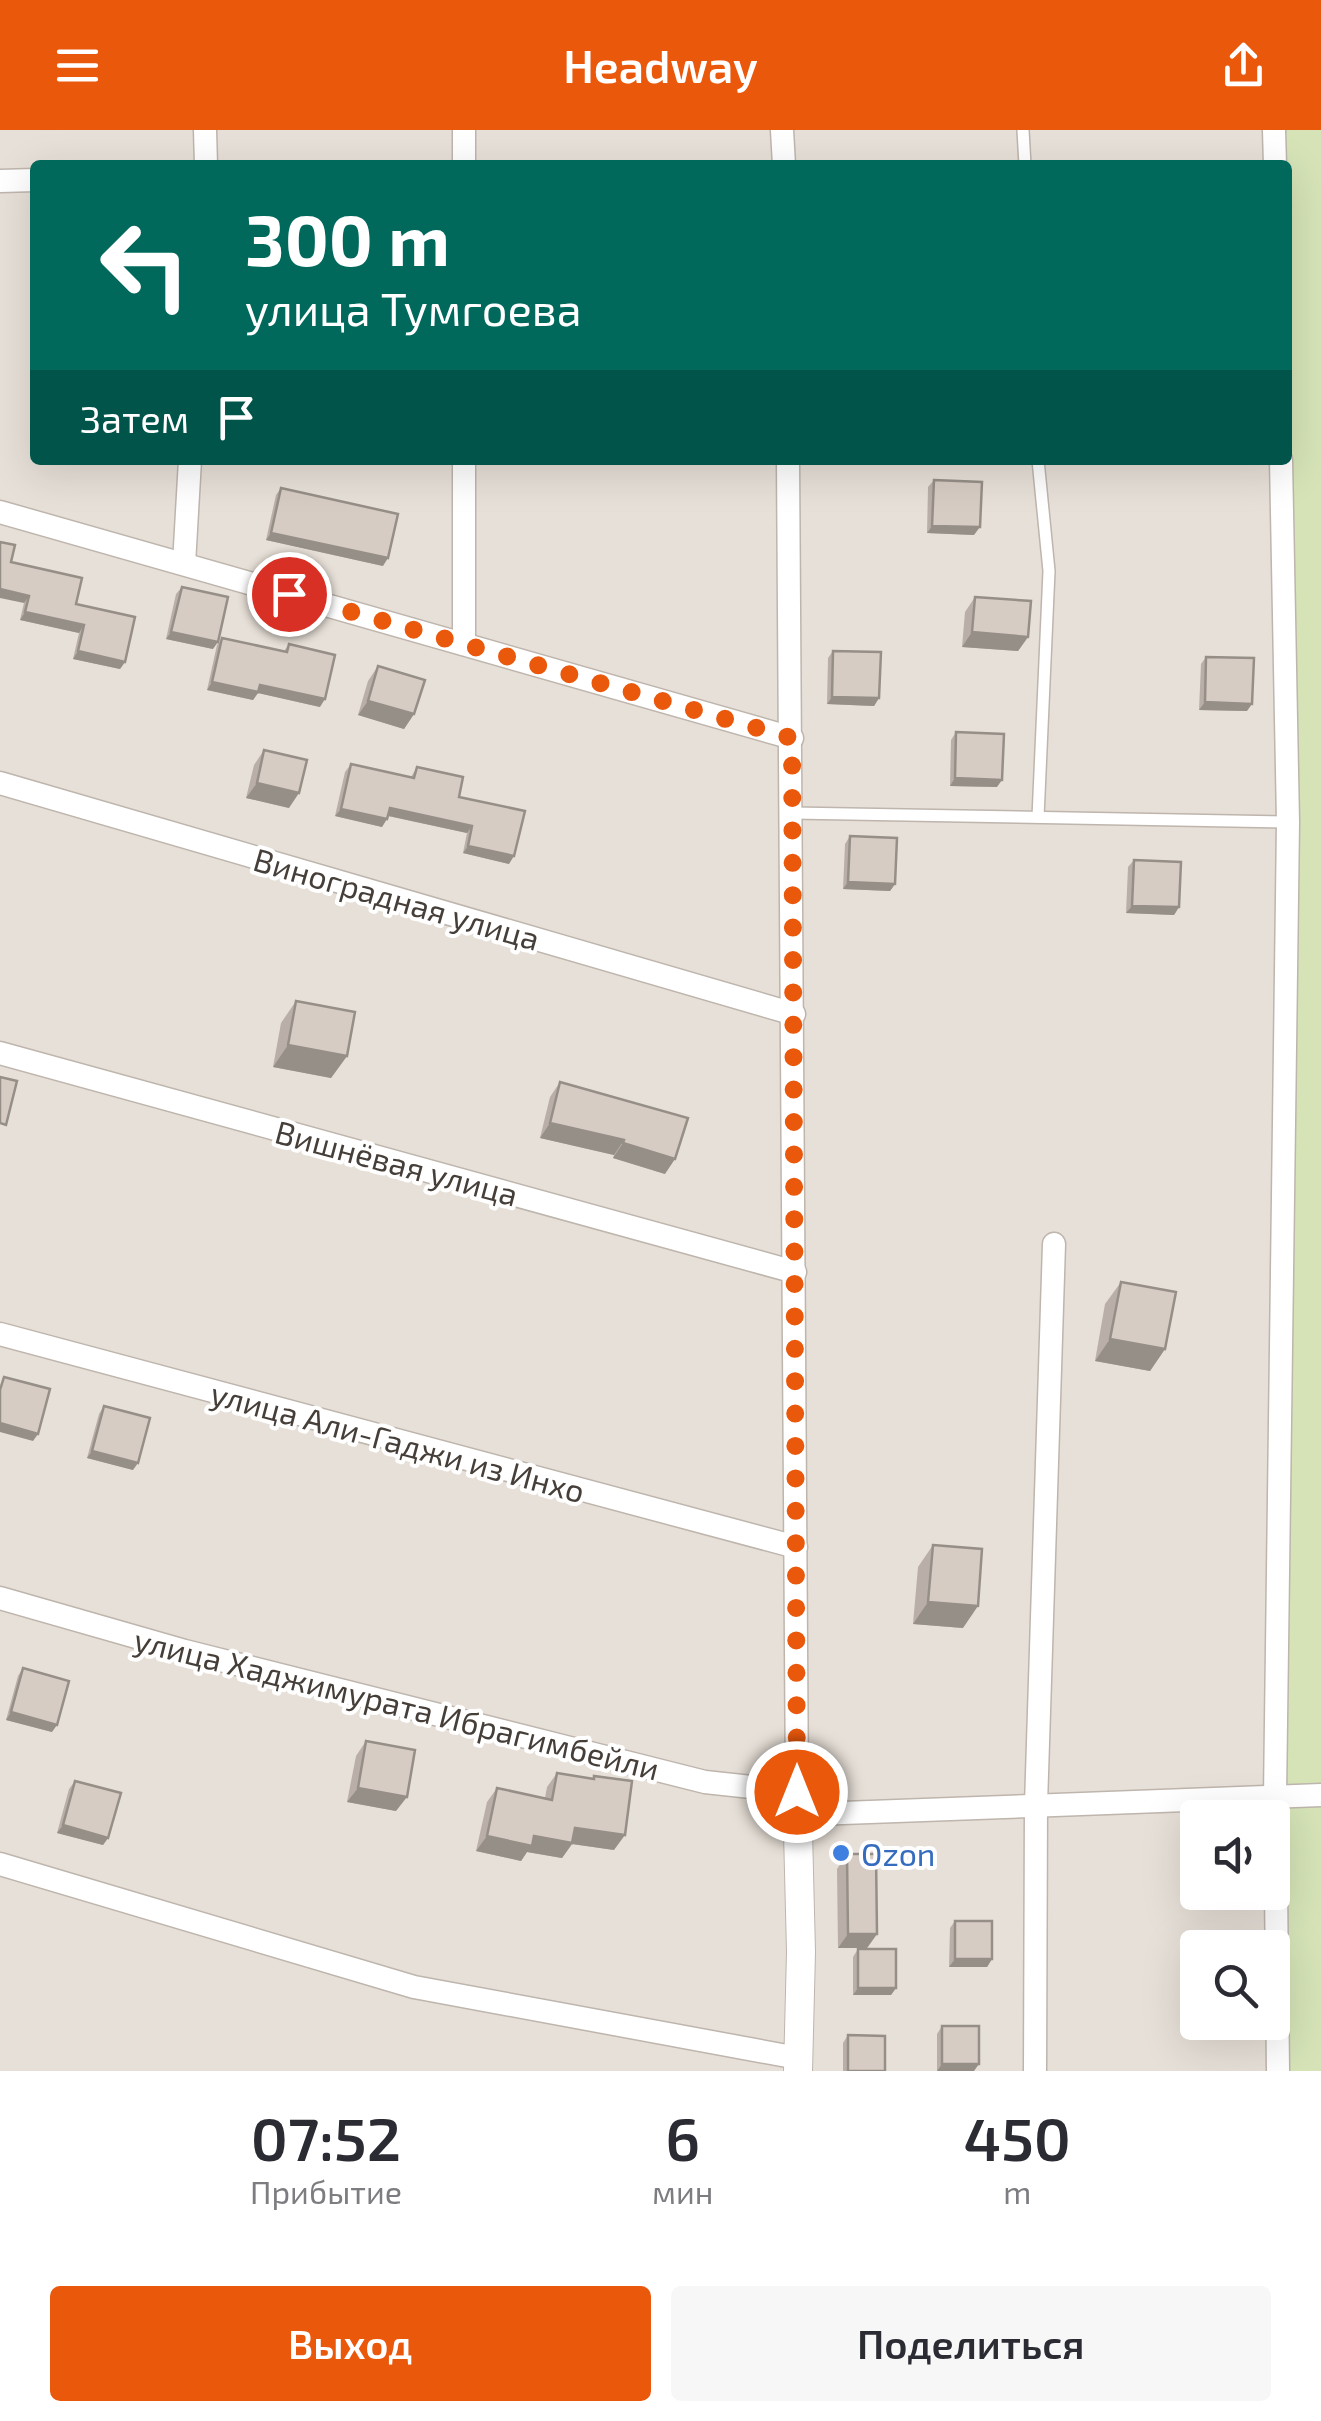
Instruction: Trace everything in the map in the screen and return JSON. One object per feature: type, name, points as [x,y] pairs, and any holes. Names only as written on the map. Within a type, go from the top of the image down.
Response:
[{"type":"street","points":[[205,130],[206,160]]},
{"type":"street","points":[[464,130],[464,160]]},
{"type":"street","points":[[782,130],[784,160]]},
{"type":"street","points":[[1274,130],[1275,160]]},
{"type":"street","points":[[0,180],[30,180]]},
{"type":"street","points":[[184,564],[190,465]]},
{"type":"street","points":[[464,465],[464,644]]},
{"type":"street","points":[[0,1864],[414,1987],[798,2064],[801,1952],[788,465]]},
{"type":"street","points":[[1278,2071],[1275,1797],[1288,822],[1281,465]]},
{"type":"street","points":[[0,512],[792,738]]},
{"type":"street","name":"Виноградная улица","points":[[0,782],[794,1014]]},
{"type":"street","name":"Вишнёвая улица","points":[[0,1053],[794,1272]]},
{"type":"street","points":[[1036,2071],[1036,1805],[1054,1244]]},
{"type":"street","name":"улица Али-Гаджи из Инхо","points":[[0,1334],[796,1547]]},
{"type":"street","name":"улица Хаджимурата Ибрагимбейли","points":[[0,1598],[186,1651],[705,1782],[797,1792]]},
{"type":"street","points":[[797,1792],[816,1814],[1321,1795]]},
{"type":"lane","points":[[1024,130],[1024,160]]},
{"type":"lane","points":[[1038,465],[1049,572],[1038,818]]},
{"type":"lane","points":[[793,812],[1288,822]]},
{"type":"shaded area","points":[[0,130],[1321,130],[1321,2071],[0,2071]]},
{"type":"green space","points":[[1275,130],[1321,130],[1321,2071],[1278,2071],[1278,2040],[1290,2040],[1290,1930],[1276,1930],[1276,1910],[1290,1910],[1290,1800],[1275,1800],[1275,465],[1292,465],[1292,160],[1275,160]]},
{"type":"building","points":[[934,480],[982,482],[980,527],[932,526]]},
{"type":"building","points":[[281,488],[398,514],[388,558],[271,533]]},
{"type":"building","points":[[0,542],[15,545],[11,562],[82,578],[76,604],[135,617],[125,662],[78,651],[84,625],[25,612],[29,596],[0,589]]},
{"type":"building","points":[[182,587],[228,597],[218,642],[171,632]]},
{"type":"building","points":[[975,597],[1031,601],[1028,637],[972,632]]},
{"type":"building","points":[[222,638],[287,652],[289,644],[335,655],[325,699],[260,685],[258,692],[212,682]]},
{"type":"building","points":[[833,651],[881,652],[879,698],[832,697]]},
{"type":"building","points":[[1206,657],[1254,658],[1252,704],[1205,702]]},
{"type":"building","points":[[378,666],[425,680],[414,714],[368,701]]},
{"type":"building","points":[[956,732],[1004,734],[1002,780],[955,778]]},
{"type":"building","points":[[264,750],[307,760],[299,793],[257,783]]},
{"type":"building","points":[[351,764],[414,778],[417,767],[463,777],[459,797],[525,811],[514,856],[468,846],[472,826],[390,808],[387,819],[341,809]]},
{"type":"building","points":[[850,836],[897,838],[895,884],[848,882]]},
{"type":"building","points":[[1134,860],[1181,862],[1179,907],[1132,906]]},
{"type":"building","points":[[296,1001],[355,1012],[347,1056],[288,1045]]},
{"type":"building","points":[[0,1077],[17,1081],[6,1125],[0,1123]]},
{"type":"building","points":[[560,1082],[688,1118],[675,1159],[623,1143],[624,1140],[550,1123]]},
{"type":"building","points":[[1121,1282],[1176,1292],[1165,1349],[1110,1339]]},
{"type":"building","points":[[4,1377],[50,1389],[38,1434],[0,1423]]},
{"type":"building","points":[[104,1406],[150,1418],[138,1463],[92,1451]]},
{"type":"building","points":[[933,1545],[982,1549],[978,1606],[928,1602]]},
{"type":"building","points":[[23,1668],[69,1681],[57,1725],[11,1712]]},
{"type":"building","points":[[366,1741],[415,1750],[407,1797],[358,1788]]},
{"type":"building","points":[[557,1773],[632,1781],[625,1835],[575,1828],[572,1843],[534,1836],[532,1846],[487,1836],[497,1788],[552,1800]]},
{"type":"building","points":[[75,1781],[121,1793],[108,1838],[63,1825]]},
{"type":"building","points":[[847,1854],[876,1854],[877,1934],[848,1934]]},
{"type":"building","points":[[955,1921],[992,1921],[992,1959],[955,1959]]},
{"type":"building","points":[[858,1949],[896,1949],[896,1988],[858,1988]]},
{"type":"building","points":[[942,2026],[979,2026],[979,2064],[942,2064]]},
{"type":"building","points":[[848,2035],[885,2036],[885,2071],[848,2071]]},
{"type":"place","name":"Ozon","points":[[841,1853]]},
{"type":"route","points":[[289,594],[792,738],[797,1792]]}]
